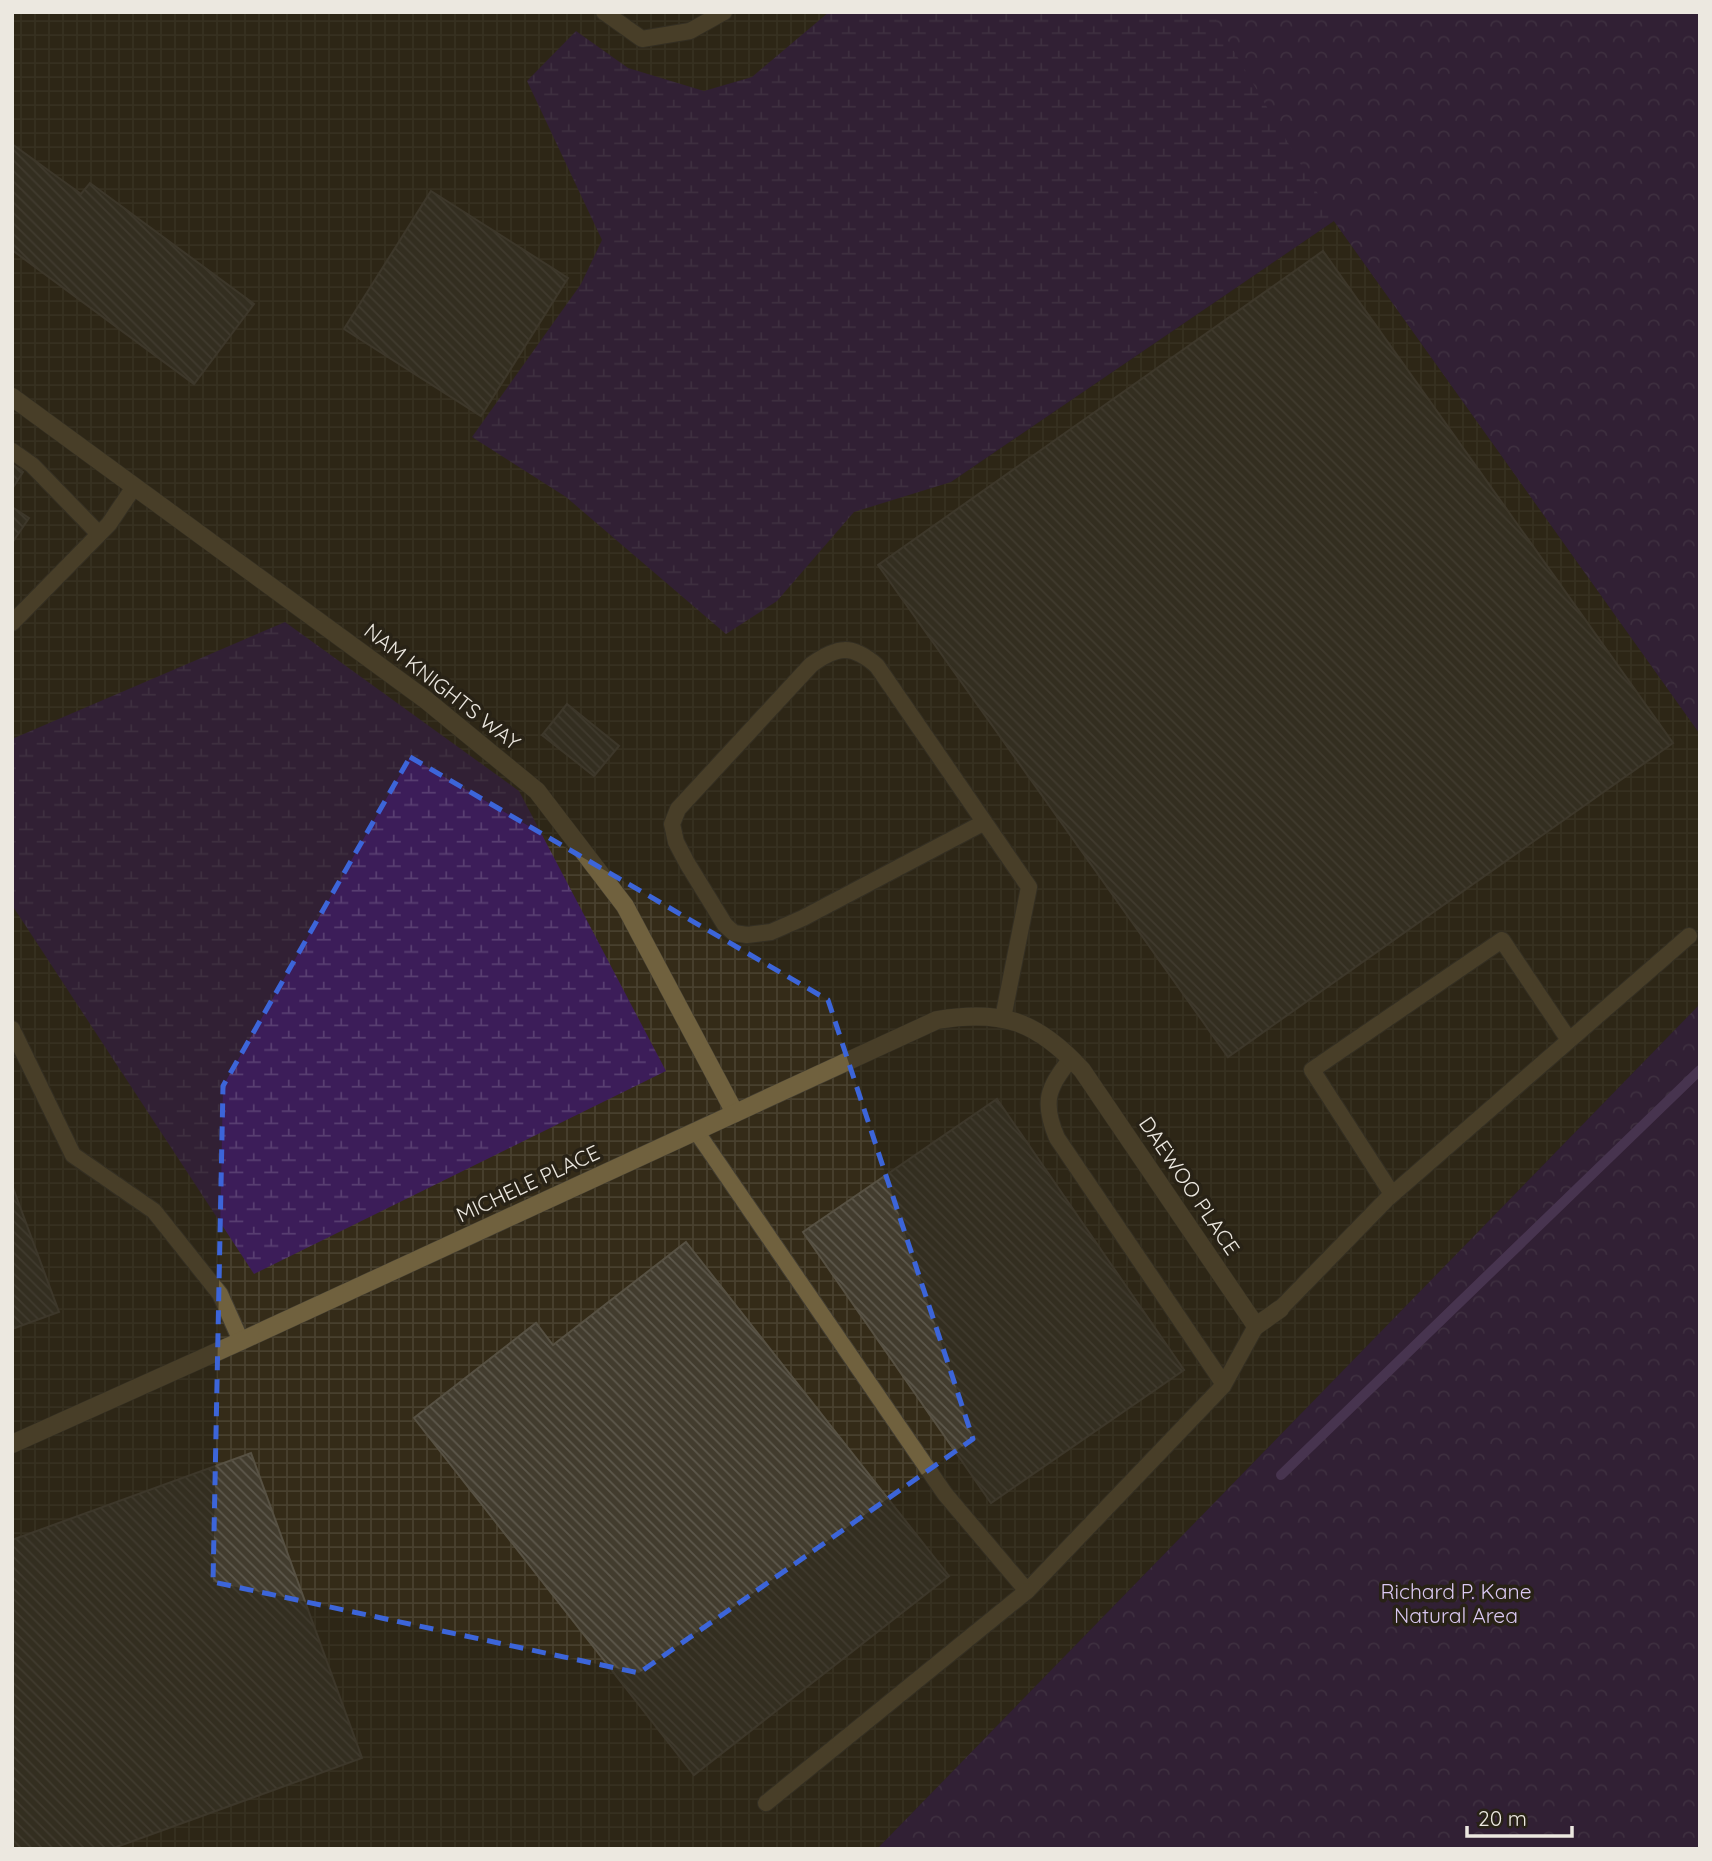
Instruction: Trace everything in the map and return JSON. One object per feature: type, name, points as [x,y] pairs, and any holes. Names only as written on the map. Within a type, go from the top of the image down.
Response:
[{"type":"street","name":"NAM KNIGHTS WAY","points":[[12,397],[426,700],[537,791],[625,906],[735,1113]]},
{"type":"street","name":"MICHELE PLACE","points":[[12,1444],[242,1342],[937,1020],[969,1015],[1003,1018],[1037,1031],[1068,1055]]},
{"type":"street","name":"DAEWOO PLACE","points":[[1068,1055],[1082,1070],[1256,1326]]},
{"type":"street","points":[[1256,1326],[1280,1309]]},
{"type":"lane","points":[[604,12],[642,39],[690,31],[724,12]]},
{"type":"lane","points":[[12,451],[32,465],[99,534]]},
{"type":"lane","points":[[12,623],[109,524],[134,486]]},
{"type":"lane","points":[[983,823],[803,918],[771,932],[747,935],[734,933],[725,925],[676,842],[673,824],[678,809],[811,665],[829,652],[848,650],[864,654],[877,666],[1029,887],[1003,1018]]},
{"type":"lane","points":[[1280,1309],[1392,1194],[1689,936]]},
{"type":"lane","points":[[1392,1194],[1312,1070],[1502,940],[1569,1041]]},
{"type":"lane","points":[[12,1029],[73,1156],[155,1211],[220,1294],[242,1342]]},
{"type":"lane","points":[[1068,1055],[1048,1097],[1048,1118],[1057,1139],[1223,1383]]},
{"type":"lane","points":[[696,1131],[945,1494],[1027,1591]]},
{"type":"lane","points":[[766,1803],[1027,1591],[1223,1383],[1256,1326]]},
{"type":"highlighted area","points":[[410,757],[828,1000],[973,1439],[639,1673],[213,1582],[223,1086]]},
{"type":"shaded area","points":[[12,12],[876,12],[951,482],[1334,221],[1700,734],[1700,1004],[877,1849],[12,1849]]},
{"type":"green space","points":[[829,12],[1700,12],[1700,734],[1334,221],[951,482],[854,512],[777,601],[726,634],[566,497],[472,437],[581,284],[602,240],[527,81],[576,31],[628,68],[704,91],[752,77]]},
{"type":"green space","points":[[1211,12],[1700,12],[1700,734],[1334,221]]},
{"type":"green space","points":[[285,622],[519,791],[666,1071],[254,1274],[12,905],[12,739]]},
{"type":"green space","name":"Richard P. Kane Natural Area","points":[[1700,1004],[1700,1849],[877,1849]]},
{"type":"building","points":[[12,144],[81,194],[90,183],[254,304],[194,384],[12,250]]},
{"type":"building","points":[[431,191],[568,278],[481,416],[344,329]]},
{"type":"building","points":[[1323,251],[1673,743],[1228,1057],[878,565]]},
{"type":"building","points":[[12,464],[23,472],[12,489]]},
{"type":"building","points":[[12,507],[29,518],[12,543]]},
{"type":"building","points":[[567,704],[619,746],[594,776],[542,735]]},
{"type":"building","points":[[997,1099],[1184,1370],[991,1503],[803,1232]]},
{"type":"building","points":[[12,1185],[59,1312],[12,1329]]},
{"type":"building","points":[[686,1242],[949,1576],[694,1775],[414,1418],[536,1323],[553,1345]]},
{"type":"building","points":[[251,1453],[362,1758],[111,1849],[12,1849],[12,1540]]},
{"type":"waterway","points":[[1281,1475],[1700,1070]]}]
